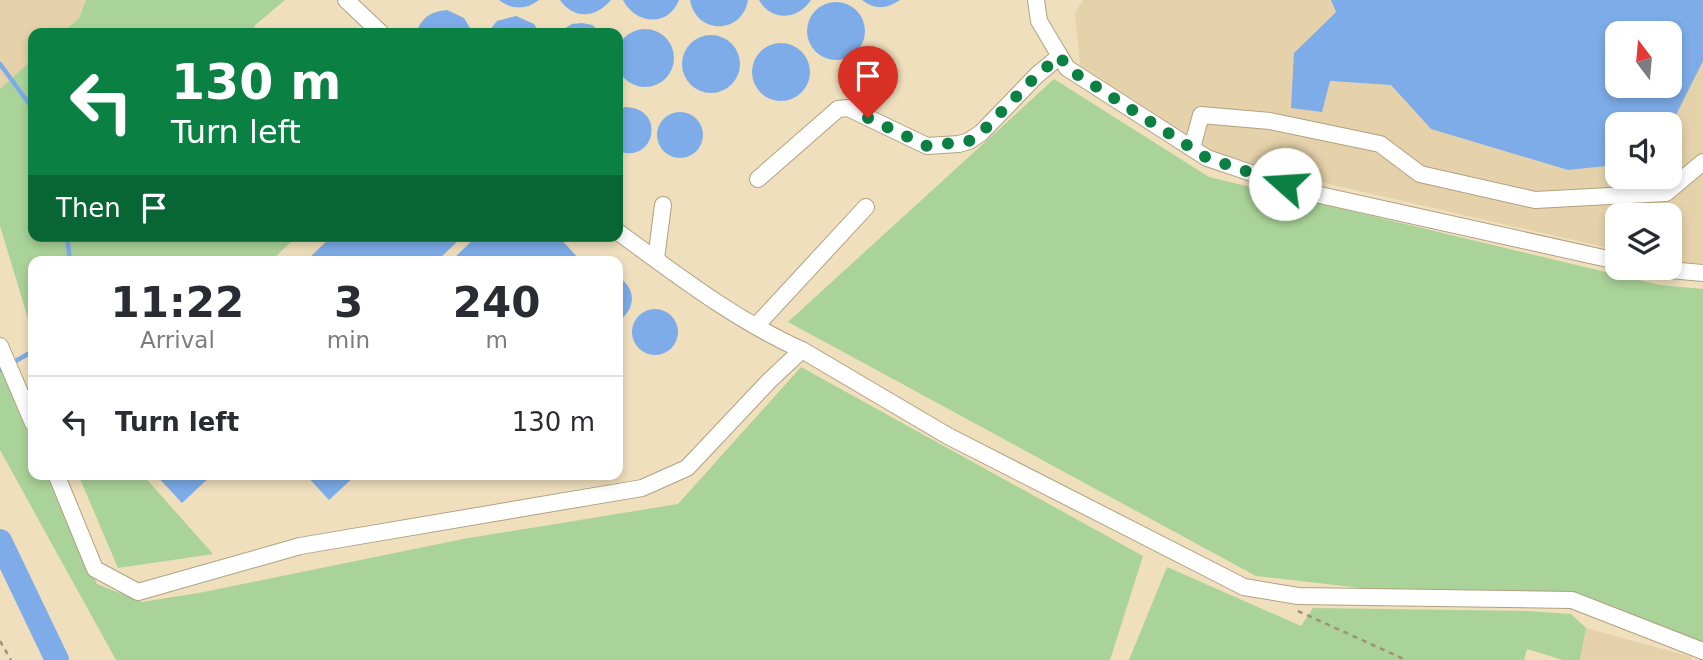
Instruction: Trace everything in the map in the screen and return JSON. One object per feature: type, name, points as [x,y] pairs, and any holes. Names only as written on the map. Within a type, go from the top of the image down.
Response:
[{"type":"lane","points":[[346,0],[376,28]]},
{"type":"lane","points":[[1036,0],[1040,21],[1067,68],[1207,158],[1311,193],[1605,258]]},
{"type":"lane","points":[[758,179],[838,109],[848,108],[927,146],[969,141],[981,133],[1037,75],[1060,56]]},
{"type":"lane","points":[[1192,148],[1201,115],[1270,121],[1380,144],[1420,174],[1535,200],[1666,193],[1703,162]]},
{"type":"lane","points":[[656,260],[663,205]]},
{"type":"lane","points":[[755,326],[866,207]]},
{"type":"lane","points":[[623,236],[700,292],[755,326],[948,436],[1244,587],[1298,596],[1572,600],[1703,651]]},
{"type":"lane","points":[[1682,271],[1703,273]]},
{"type":"lane","points":[[2,351],[28,411]]},
{"type":"lane","points":[[58,480],[95,569],[138,592],[300,546],[642,488],[687,468],[769,381],[802,351]]},
{"type":"path","points":[[1294,610],[1406,660]]},
{"type":"path","points":[[0,641],[11,660]]},
{"type":"shaded area","points":[[0,0],[86,0],[79,18],[68,28],[28,28],[28,64],[0,89]]},
{"type":"shaded area","points":[[1083,0],[1331,0],[1336,11],[1294,53],[1330,81],[1392,85],[1431,129],[1568,170],[1605,166],[1605,189],[1682,189],[1682,112],[1678,112],[1703,61],[1703,264],[1682,263],[1682,203],[1605,203],[1605,247],[1329,184],[1214,152],[1080,65],[1075,13]]},
{"type":"shaded area","points":[[1586,628],[1692,657],[1692,660],[1580,660]]},
{"type":"green space","points":[[86,0],[285,0],[255,28],[68,28],[79,18]]},
{"type":"green space","points":[[28,64],[28,242],[291,242],[276,256],[28,256],[28,318],[0,226],[0,89]]},
{"type":"green space","points":[[1054,79],[1209,177],[1605,272],[1605,280],[1639,280],[1703,289],[1703,643],[1574,595],[1361,588],[1256,576],[788,322]]},
{"type":"green space","points":[[0,366],[28,430],[28,480],[51,480],[97,584],[142,602],[204,592],[463,539],[678,504],[801,367],[1143,556],[1110,660],[116,660],[0,450]]},
{"type":"green space","points":[[81,480],[147,480],[213,554],[118,568]]},
{"type":"green space","points":[[1167,567],[1301,626],[1313,608],[1571,614],[1586,628],[1580,660],[1563,660],[1527,649],[1524,660],[1129,660]]},
{"type":"water","points":[[499,0],[539,0],[519,8]]},
{"type":"water","points":[[560,0],[611,0],[592,13],[578,14]]},
{"type":"water","points":[[623,0],[679,0],[667,15],[651,20],[635,14]]},
{"type":"water","points":[[690,0],[748,0],[737,20],[729,25],[719,26],[709,25],[701,20]]},
{"type":"water","points":[[759,0],[811,0],[799,12],[785,16],[770,12]]},
{"type":"water","points":[[862,0],[900,0],[881,7]]},
{"type":"water","points":[[1331,0],[1703,0],[1703,61],[1678,112],[1605,112],[1605,166],[1568,170],[1431,129],[1391,85],[1330,81],[1322,112],[1291,108],[1294,53],[1336,12]]},
{"type":"water","points":[[830,2],[842,2],[857,10],[865,25],[865,37],[857,52],[842,60],[830,60],[815,52],[807,37],[807,25],[815,10]]},
{"type":"water","points":[[447,10],[464,18],[470,28],[418,28],[427,16]]},
{"type":"water","points":[[516,16],[534,24],[537,28],[491,28],[497,21]]},
{"type":"water","points":[[582,23],[596,28],[565,28]]},
{"type":"water","points":[[634,31],[656,31],[669,42],[673,52],[672,69],[656,85],[634,85],[623,76],[623,40]]},
{"type":"water","points":[[705,35],[717,35],[732,43],[740,58],[740,70],[732,85],[717,93],[705,93],[690,85],[682,70],[682,58],[690,43]]},
{"type":"water","points":[[775,43],[787,43],[802,51],[810,66],[810,78],[802,93],[787,101],[775,101],[760,93],[752,78],[752,66],[760,51]]},
{"type":"water","points":[[623,108],[638,110],[647,116],[651,125],[648,143],[641,150],[631,153],[623,152]]},
{"type":"water","points":[[680,112],[697,118],[703,135],[697,152],[680,158],[663,152],[657,135],[663,118]]},
{"type":"water","points":[[326,242],[457,242],[442,256],[311,256]]},
{"type":"water","points":[[471,242],[564,242],[576,256],[456,256]]},
{"type":"water","points":[[623,281],[629,287],[632,299],[624,316]]},
{"type":"water","points":[[655,309],[672,315],[678,332],[672,349],[655,355],[638,349],[632,332],[638,315]]},
{"type":"water","points":[[161,480],[207,480],[182,503]]},
{"type":"water","points":[[311,480],[351,480],[329,500]]},
{"type":"waterway","points":[[0,64],[28,102]]},
{"type":"waterway","points":[[68,242],[69,256]]},
{"type":"waterway","points":[[0,370],[28,354]]},
{"type":"waterway","points":[[0,541],[57,660]]},
{"type":"route","points":[[868,118],[927,146],[969,141],[981,133],[1037,75],[1060,56],[1067,68],[1207,158],[1285,184]]}]
